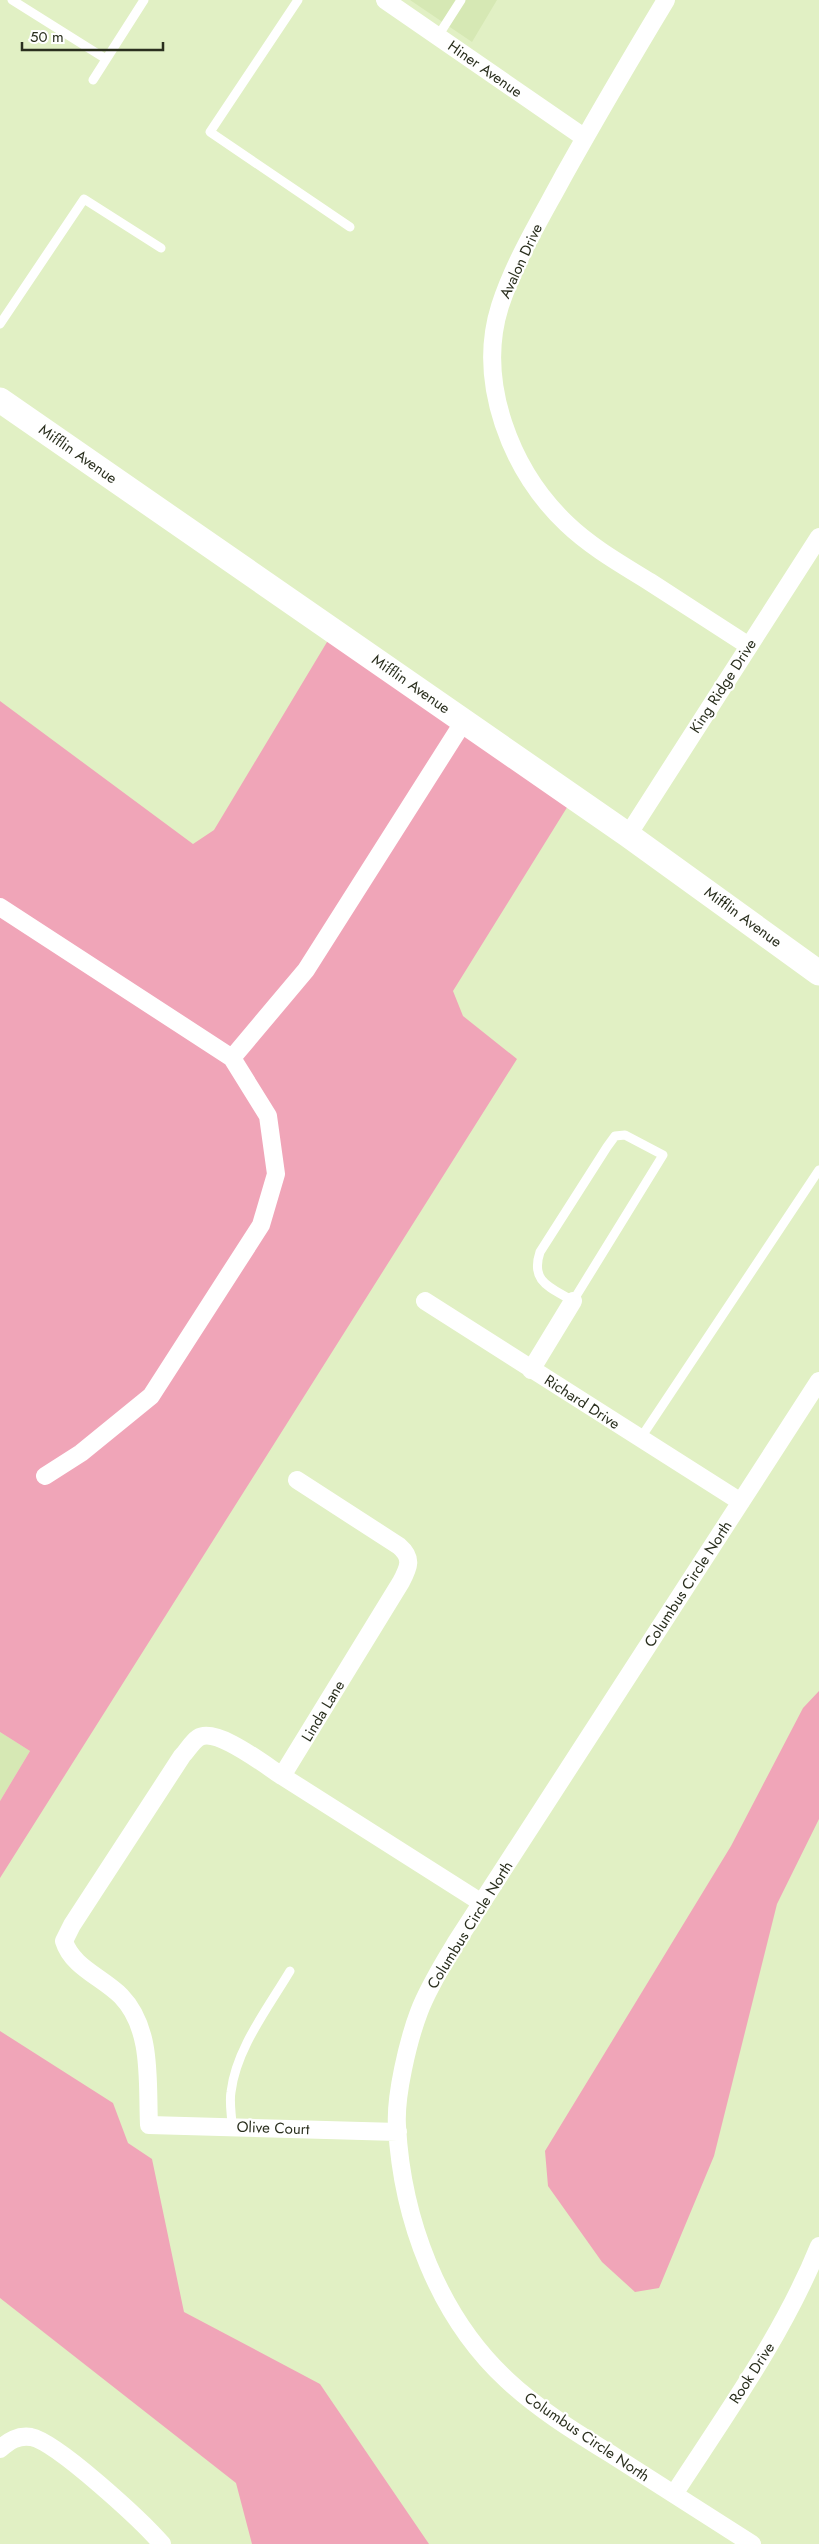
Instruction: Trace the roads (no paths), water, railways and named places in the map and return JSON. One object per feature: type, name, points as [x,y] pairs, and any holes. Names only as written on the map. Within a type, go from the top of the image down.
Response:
[{"type":"street","name":"Hiner Avenue","points":[[385,0],[585,138]]},
{"type":"street","name":"Avalon Drive","points":[[666,0],[615,83],[521,254],[500,308],[493,356],[495,382],[509,438],[517,459],[533,484],[568,526],[611,558],[748,646]]},
{"type":"street","name":"Mifflin Avenue","points":[[0,400],[628,835],[819,973]]},
{"type":"street","name":"King Ridge Drive","points":[[628,835],[819,538]]},
{"type":"street","points":[[232,1058],[306,970],[464,721]]},
{"type":"street","points":[[0,907],[232,1058],[268,1116],[276,1174],[261,1225],[151,1396],[81,1453],[45,1476]]},
{"type":"street","name":"Richard Drive","points":[[425,1301],[640,1440],[741,1502]]},
{"type":"street","points":[[531,1370],[573,1301]]},
{"type":"street","name":"Columbus Circle North","points":[[752,2544],[552,2417],[505,2378],[460,2325],[432,2274],[420,2242],[402,2177],[398,2132],[401,2089],[419,2012],[432,1984],[819,1381]]},
{"type":"street","name":"Linda Lane","points":[[282,1776],[401,1582],[409,1564],[406,1553],[399,1546],[297,1480]]},
{"type":"street","name":"Olive Court","points":[[282,1776],[222,1738],[207,1735],[198,1738],[182,1756],[64,1941],[68,1954],[121,1996],[140,2024],[147,2071],[149,2125],[398,2132]]},
{"type":"street","points":[[282,1776],[482,1904]]},
{"type":"street","name":"Rook Drive","points":[[674,2494],[777,2335],[793,2306],[819,2246]]},
{"type":"street","points":[[0,2449],[16,2438],[31,2437],[61,2452],[149,2530],[162,2544]]},
{"type":"lane","points":[[12,0],[106,58]]},
{"type":"lane","points":[[94,80],[144,0]]},
{"type":"lane","points":[[298,0],[210,132],[350,227]]},
{"type":"lane","points":[[438,36],[461,0]]},
{"type":"lane","points":[[0,324],[84,199],[161,248]]},
{"type":"lane","points":[[625,1135],[662,1154],[573,1301],[546,1285],[539,1276],[536,1266],[540,1252],[607,1147],[615,1136],[625,1135]]},
{"type":"lane","points":[[640,1440],[819,1170]]},
{"type":"lane","points":[[232,2127],[230,2094],[235,2070],[249,2041],[290,1971]]}]
